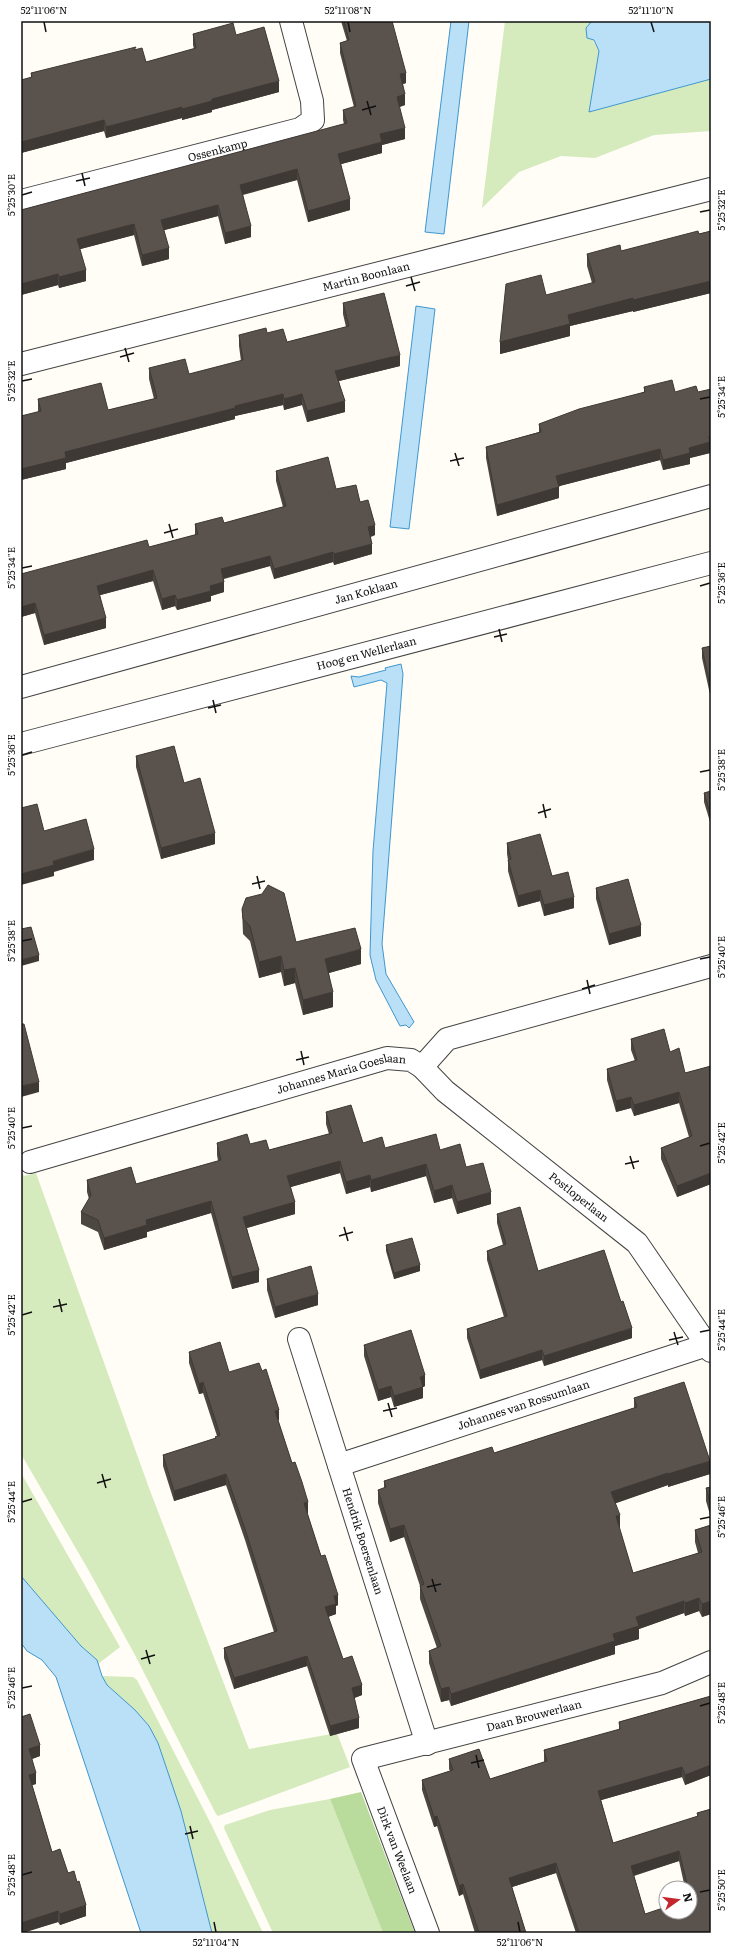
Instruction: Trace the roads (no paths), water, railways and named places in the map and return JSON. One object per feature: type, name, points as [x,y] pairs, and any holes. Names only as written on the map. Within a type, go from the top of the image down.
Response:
[{"type":"street","name":"Ossenkamp","points":[[21,201],[300,129],[313,120],[312,101],[291,21]]},
{"type":"street","name":"Martin Boonlaan","points":[[21,364],[711,189]]},
{"type":"street","name":"Jan Koklaan","points":[[21,687],[711,496]]},
{"type":"street","name":"Hoog en Wellerlaan","points":[[21,744],[711,563]]},
{"type":"street","name":"Johannes Maria Goeslaan","points":[[30,1162],[386,1058],[411,1060],[422,1067],[447,1039],[711,966]]},
{"type":"street","name":"Postloperlaan","points":[[422,1067],[445,1091],[637,1243],[709,1348]]},
{"type":"street","name":"Hendrik Boersenlaan","points":[[299,1339],[427,1744]]},
{"type":"street","name":"Johannes van Rossumlaan","points":[[339,1465],[709,1348]]},
{"type":"street","name":"Daan Brouwerlaan","points":[[366,1768],[363,1759],[427,1744],[662,1683],[711,1662]]},
{"type":"street","name":"Dirk van Weelaan","points":[[366,1768],[428,1933]]},
{"type":"water","points":[[451,21],[469,21],[444,234],[425,232]]},
{"type":"water","points":[[592,21],[711,21],[711,79],[589,112],[599,51],[594,40],[587,38],[586,28]]},
{"type":"water","points":[[416,306],[435,309],[409,529],[390,527]]},
{"type":"water","points":[[401,664],[403,674],[382,944],[386,974],[414,1022],[409,1028],[406,1025],[400,1026],[376,980],[370,955],[373,851],[387,683],[381,680],[354,687],[351,676],[359,677],[386,670],[385,668]]},
{"type":"water","points":[[21,1576],[81,1646],[97,1660],[102,1676],[107,1685],[135,1710],[149,1726],[158,1743],[181,1811],[212,1933],[141,1933],[56,1677],[42,1660],[27,1651],[21,1643]]}]
